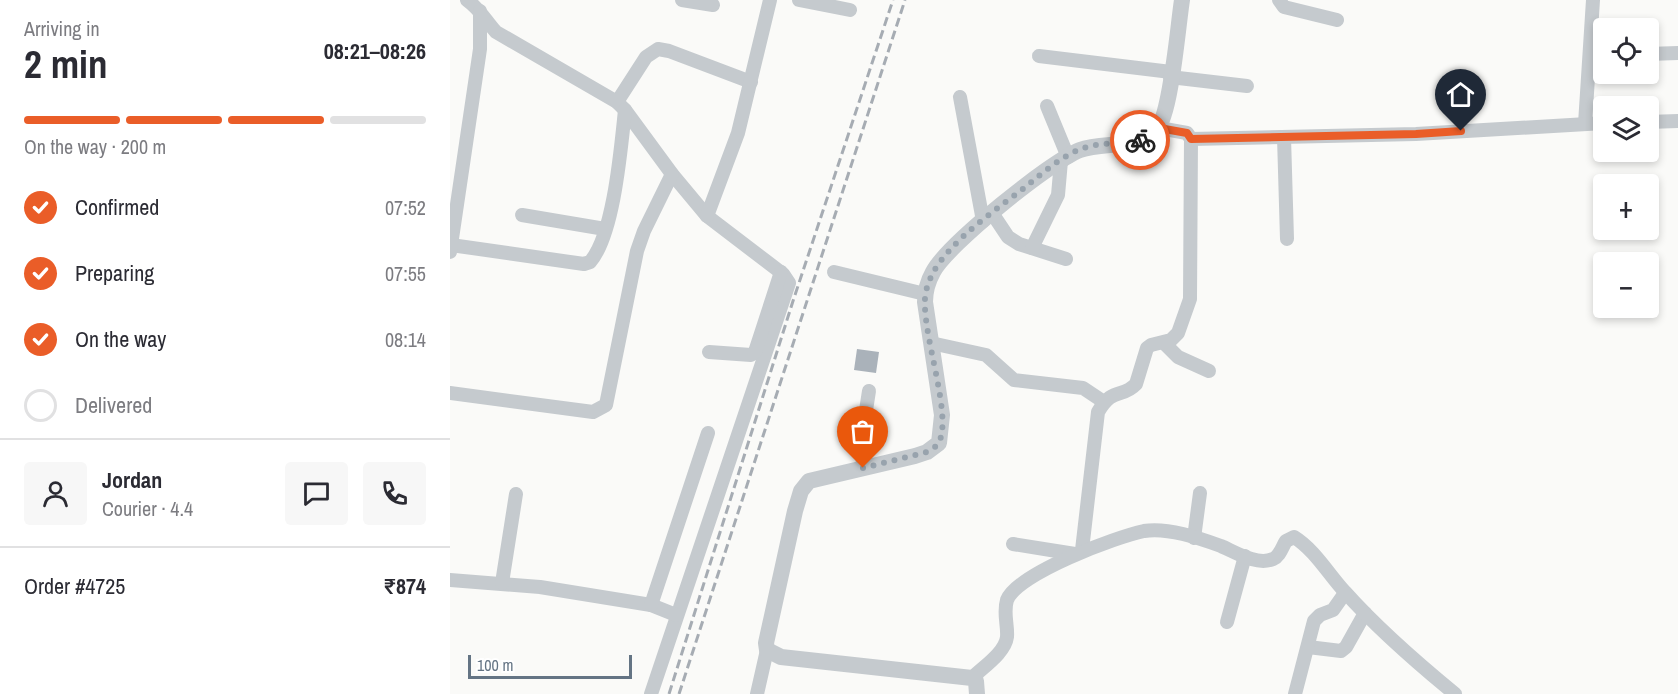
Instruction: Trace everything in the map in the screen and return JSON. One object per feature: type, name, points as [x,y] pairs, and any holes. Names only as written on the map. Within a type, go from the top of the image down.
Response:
[{"type":"street","points":[[467,0],[481,5]]},
{"type":"street","points":[[682,0],[713,5]]},
{"type":"street","points":[[707,216],[738,133],[770,0]]},
{"type":"street","points":[[799,0],[850,10]]},
{"type":"street","points":[[757,694],[767,650],[766,642],[801,491],[809,481],[915,456],[927,452],[939,443],[942,416],[925,294],[933,271],[952,247],[988,217],[1078,150],[1146,138],[1159,128],[1166,109],[1182,0]]},
{"type":"street","points":[[1279,0],[1284,8],[1337,20]]},
{"type":"street","points":[[1593,0],[1594,18]]},
{"type":"street","points":[[481,5],[487,22],[496,32],[621,106],[707,216],[784,275],[788,292],[676,615],[651,694]]},
{"type":"street","points":[[481,5],[480,48],[451,248],[584,264],[590,262],[595,257],[605,229],[619,175],[621,106],[650,53],[658,49],[669,51],[751,82]]},
{"type":"street","points":[[1659,54],[1678,53]]},
{"type":"street","points":[[1039,56],[1247,86]]},
{"type":"street","points":[[1586,124],[1593,78]]},
{"type":"street","points":[[960,97],[988,217],[1008,237],[1066,259]]},
{"type":"street","points":[[1032,248],[1058,195],[1064,159],[1047,106]]},
{"type":"street","points":[[1659,122],[1678,121]]},
{"type":"street","points":[[1191,139],[1416,134],[1593,124]]},
{"type":"street","points":[[1079,552],[1096,424],[1104,402],[1113,394],[1132,388],[1139,378],[1147,348],[1164,343],[1178,333],[1190,299],[1191,139],[1187,133],[1159,128]]},
{"type":"street","points":[[1284,137],[1287,239]]},
{"type":"street","points":[[450,393],[593,412],[606,405],[637,251],[644,231],[672,174]]},
{"type":"street","points":[[522,215],[605,229]]},
{"type":"street","points":[[834,273],[925,294]]},
{"type":"street","points":[[709,352],[753,354],[784,275]]},
{"type":"street","points":[[931,343],[986,355],[1014,380],[1083,388],[1104,402]]},
{"type":"street","points":[[1164,343],[1178,357],[1209,371]]},
{"type":"street","points":[[863,468],[862,436],[869,391]]},
{"type":"street","points":[[651,605],[708,434]]},
{"type":"street","points":[[1194,538],[1200,493]]},
{"type":"street","points":[[502,583],[516,494]]},
{"type":"street","points":[[767,650],[781,657],[974,686],[1005,644],[1007,636],[1005,615],[1007,602],[1012,592],[1079,552],[1144,531],[1155,531],[1194,538],[1265,561],[1274,559],[1280,554],[1286,541],[1294,537],[1304,544],[1345,593],[1447,691]]},
{"type":"street","points":[[1013,543],[1079,552]]},
{"type":"street","points":[[1227,622],[1245,556]]},
{"type":"street","points":[[450,580],[502,583],[651,605],[676,615]]},
{"type":"street","points":[[1295,694],[1317,617],[1333,610],[1345,593]]},
{"type":"street","points":[[1308,647],[1341,651],[1346,647],[1365,613]]},
{"type":"building","points":[[857,349],[879,352],[876,373],[854,370]]},
{"type":"railway","points":[[669,694],[793,301],[893,0]]},
{"type":"railway","points":[[679,694],[905,0]]},
{"type":"way so far","points":[[863,468],[915,456],[927,452],[939,443],[942,416],[925,294],[933,271],[952,247],[1054,165],[1078,150],[1097,145],[1140,140]]},
{"type":"route","points":[[1140,140],[1159,128],[1187,133],[1191,139],[1461,131]]}]
